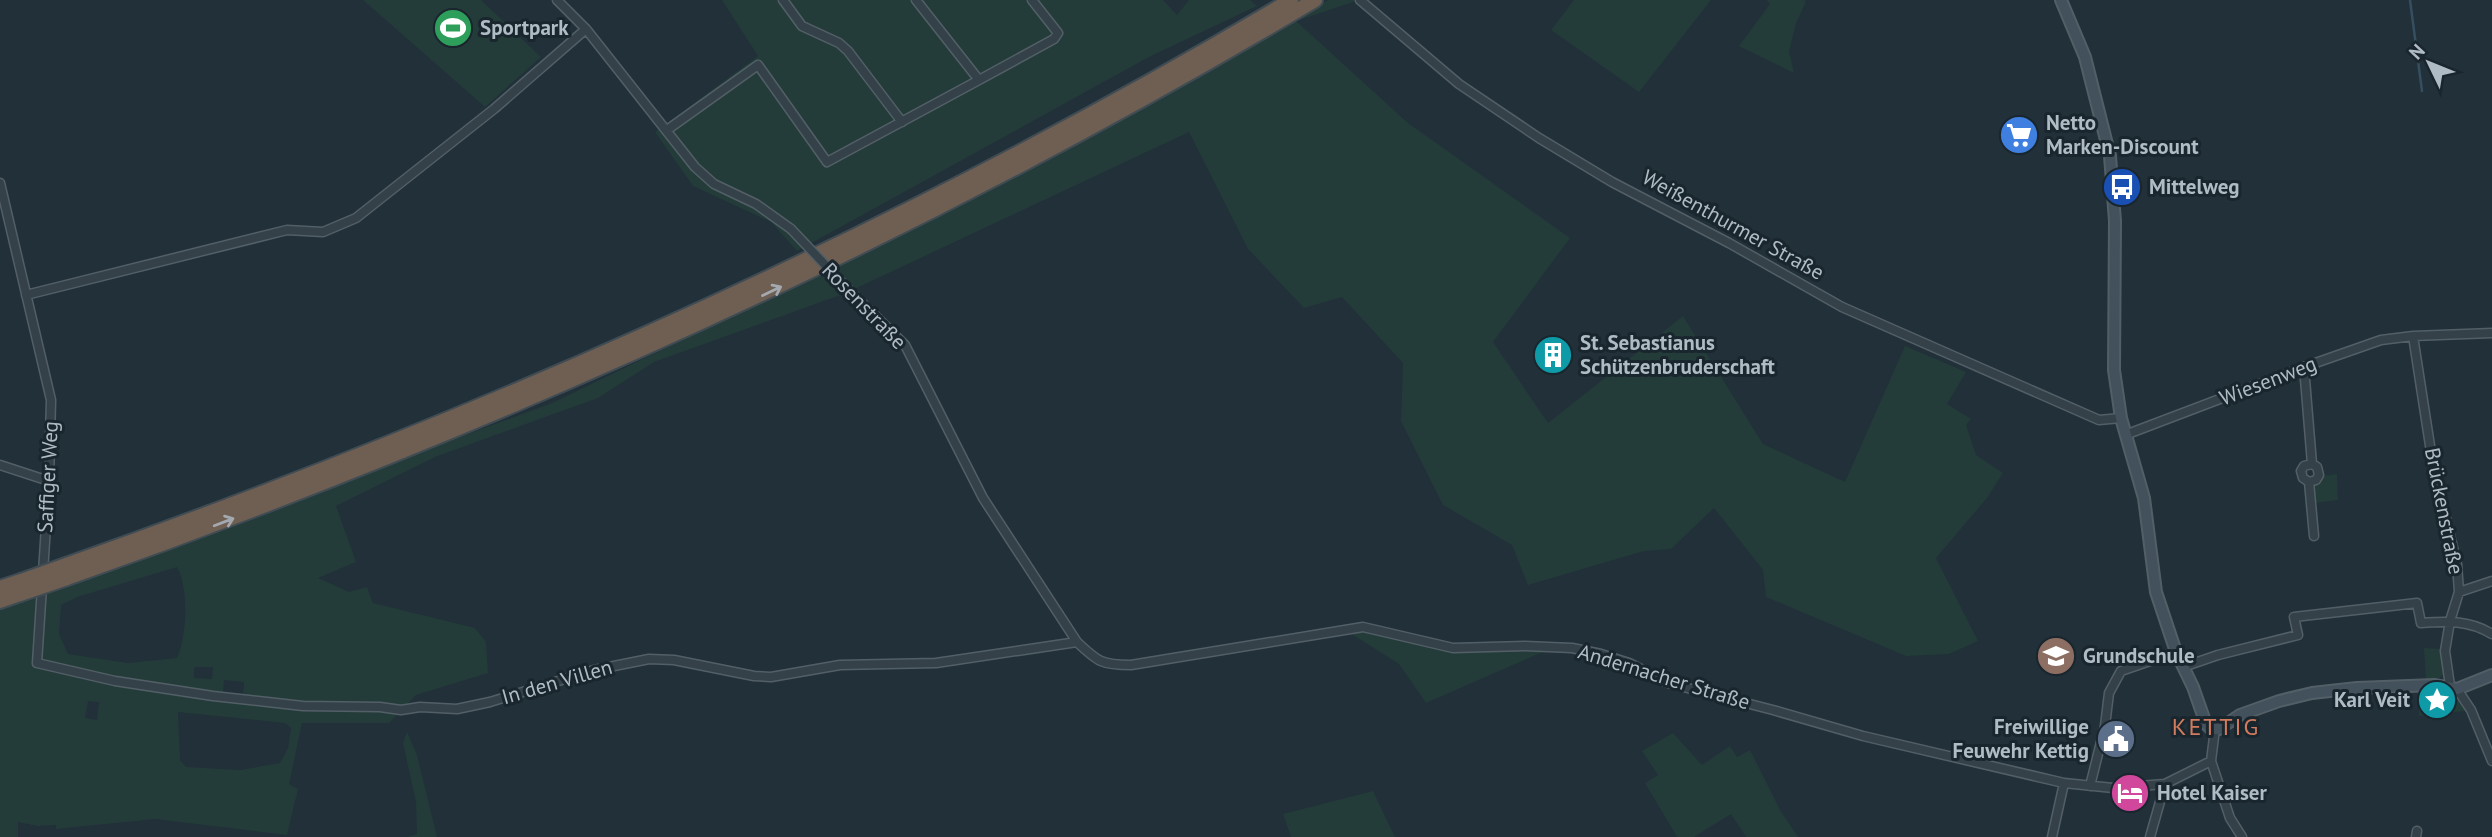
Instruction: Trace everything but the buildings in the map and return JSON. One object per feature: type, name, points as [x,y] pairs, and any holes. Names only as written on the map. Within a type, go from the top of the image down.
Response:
[{"type":"highway","points":[[1211,55],[1292,0]]},
{"type":"highway","points":[[0,601],[21,587],[313,488],[551,391],[748,302],[949,204],[1054,148],[1211,55],[1315,0]]},
{"type":"highway","points":[[0,588],[21,587]]},
{"type":"street","name":"Rosenstraße","points":[[557,0],[586,29],[695,167],[714,184],[755,204],[791,229],[905,345],[983,498],[1077,642],[1107,665]]},
{"type":"street","points":[[783,0],[802,26],[839,43],[848,51],[902,122]]},
{"type":"street","points":[[916,0],[979,80]]},
{"type":"street","points":[[667,130],[758,65],[827,162],[1054,39],[1058,33],[1032,0]]},
{"type":"street","name":"Weißenthurmer Straße","points":[[1360,0],[1459,84],[1539,138],[1612,182],[1730,243],[1842,307],[2099,421],[2121,418]]},
{"type":"street","points":[[2061,0],[2084,57],[2110,156],[2115,221],[2114,370],[2121,418],[2144,498],[2156,592],[2176,652],[2206,724],[2219,729],[2240,715],[2278,701],[2312,693],[2357,688],[2453,688],[2492,675]]},
{"type":"street","points":[[26,295],[287,230],[323,232],[356,218],[494,109],[586,29]]},
{"type":"street","name":"Saffiger Weg","points":[[0,183],[51,400],[49,481],[37,663]]},
{"type":"street","name":"Wiesenweg","points":[[2125,435],[2381,340],[2492,333]]},
{"type":"street","name":"Brückenstraße","points":[[2413,336],[2433,465],[2457,564],[2459,592],[2445,651],[2453,688]]},
{"type":"street","points":[[2304,367],[2312,464]]},
{"type":"street","points":[[0,464],[49,481]]},
{"type":"street","points":[[2312,464],[2317,467],[2319,475],[2316,480],[2309,482],[2303,478],[2301,471],[2304,466],[2312,464]]},
{"type":"street","points":[[2309,482],[2314,536]]},
{"type":"street","points":[[2459,592],[2492,581]]},
{"type":"street","points":[[2183,667],[2218,655],[2298,635],[2294,617],[2417,603],[2421,623],[2450,621],[2469,624],[2492,634]]},
{"type":"street","name":"Andernacher Straße","points":[[1107,665],[1131,665],[1363,627],[1454,648],[1493,645],[1572,648],[1629,663],[1668,682],[1863,736],[2064,783],[2113,788],[2165,784],[2211,761]]},
{"type":"street","name":"In den Villen","points":[[37,663],[115,681],[303,706],[457,709],[490,702],[603,668],[649,659],[674,660],[771,677],[840,665],[936,663],[1077,642]]},
{"type":"street","points":[[2090,786],[2105,726],[2109,693],[2121,671],[2176,652]]},
{"type":"street","points":[[2453,688],[2471,710],[2492,761]]},
{"type":"street","points":[[2215,729],[2211,761],[2230,818],[2242,837]]},
{"type":"street","points":[[2052,837],[2064,783]]},
{"type":"street","points":[[2150,837],[2165,784]]},
{"type":"green space","name":"Sportpark","points":[[363,0],[481,0],[541,57],[485,107]]},
{"type":"green space","points":[[722,0],[1163,0],[1177,15],[1189,0],[1250,0],[1257,6],[1149,57],[797,251],[771,222],[693,186],[655,132],[758,56]]},
{"type":"green space","points":[[1328,0],[1359,0],[1296,21],[1408,123],[1570,238],[1493,342],[1548,423],[1683,316],[1763,444],[1845,482],[1905,346],[1966,372],[1947,404],[1971,419],[1966,425],[1976,455],[2003,473],[1987,498],[1936,558],[1978,641],[1949,654],[1906,656],[1766,597],[1763,570],[1714,508],[1671,549],[1644,551],[1528,585],[1512,545],[1443,505],[1401,421],[1403,363],[1342,297],[1304,308],[1248,249],[1189,132],[846,293],[654,362],[598,398],[435,457],[336,506],[356,562],[318,578],[349,592],[367,587],[373,603],[475,628],[486,642],[488,673],[416,695],[389,723],[302,723],[289,784],[298,789],[287,835],[155,819],[56,829],[56,825],[38,826],[18,822],[18,837],[0,837],[0,605],[552,403],[935,218],[1143,108]],"holes":[[[177,567],[185,599],[183,637],[177,658],[128,663],[68,654],[59,634],[61,605],[77,597]],[[194,667],[213,667],[212,679],[194,678]],[[224,680],[244,682],[243,695],[223,693]],[[88,701],[99,702],[97,720],[85,718]],[[178,712],[285,723],[291,728],[288,748],[280,763],[240,770],[186,767],[180,760]]]},
{"type":"green space","points":[[1574,0],[1711,0],[1639,92],[1551,30]]},
{"type":"green space","points":[[1767,0],[1806,2],[1796,23],[1789,51],[1794,73],[1739,46],[1770,4]]},
{"type":"green space","points":[[2337,474],[2338,500],[2315,503],[2313,487],[2323,476]]},
{"type":"green space","points":[[1365,630],[1454,651],[1545,651],[1426,703],[1399,664],[1350,633]]},
{"type":"green space","points":[[2424,648],[2440,649],[2444,673],[2440,678],[2426,680]]},
{"type":"green space","points":[[2448,691],[2465,711],[2419,716],[2419,692]]},
{"type":"green space","points":[[407,732],[417,755],[437,837],[407,837],[417,834],[416,802],[403,743]]},
{"type":"green space","points":[[1673,733],[1702,765],[1730,746],[1737,757],[1750,750],[1780,810],[1798,837],[1746,837],[1731,814],[1694,837],[1677,837],[1645,783],[1658,775],[1642,751]]},
{"type":"green space","points":[[1373,791],[1395,837],[1291,837],[1283,814]]},
{"type":"waterway","points":[[2410,0],[2422,91]]},
{"type":"place","name":"Sportpark","points":[[453,28]]},
{"type":"place","name":"Netto Marken-Discount","points":[[2019,135]]},
{"type":"place","name":"Mittelweg","points":[[2122,187]]},
{"type":"place","name":"St. Sebastianus Schützenbruderschaft","points":[[1553,355]]},
{"type":"place","name":"Grundschule","points":[[2056,656]]},
{"type":"place","name":"Karl Veit","points":[[2437,700]]},
{"type":"place","name":"Freiwillige Feuwehr Kettig","points":[[2116,739]]},
{"type":"place","name":"Hotel Kaiser","points":[[2130,793]]},
{"type":"district","name":"KETTIG","points":[[2216,727]]}]
